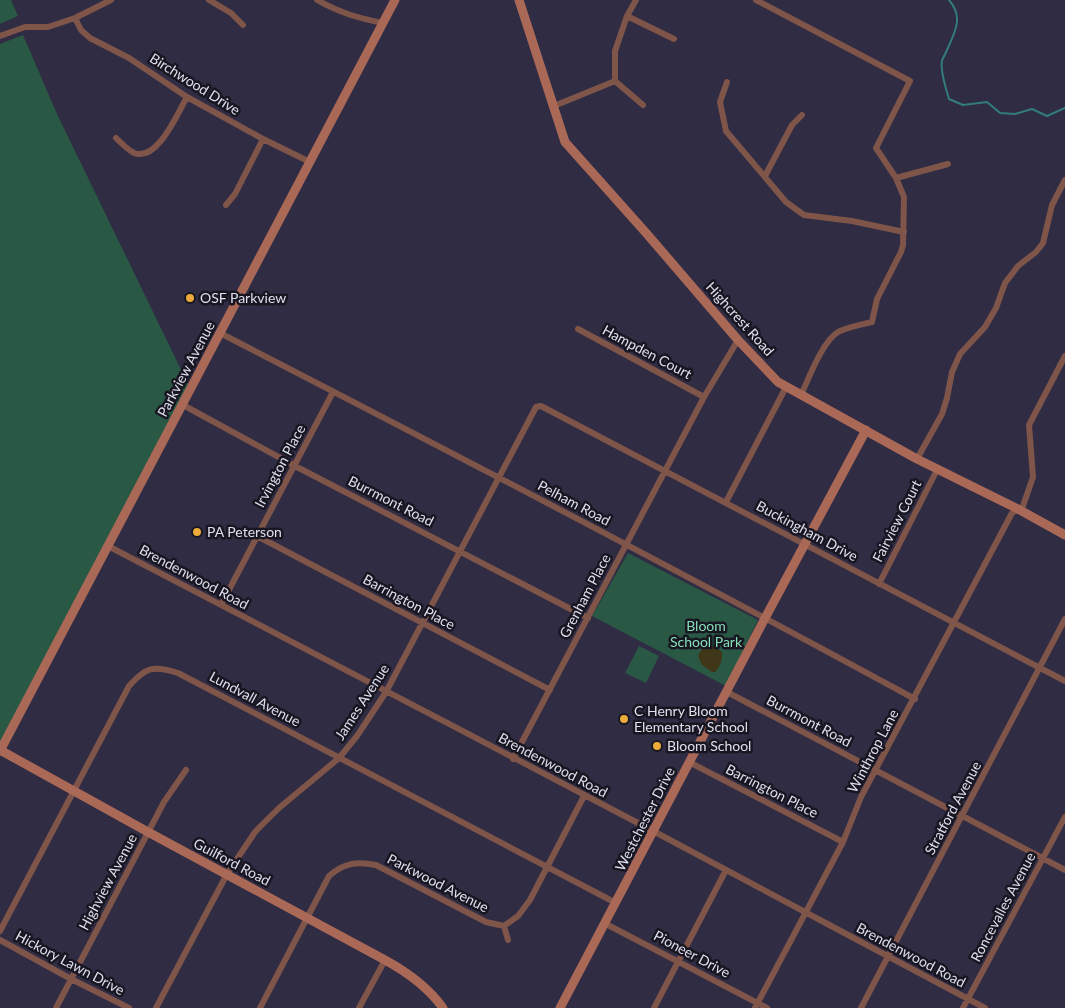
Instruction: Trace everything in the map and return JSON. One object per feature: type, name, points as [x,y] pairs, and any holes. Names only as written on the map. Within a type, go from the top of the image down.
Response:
[{"type":"street","points":[[0,36],[25,27],[48,27],[75,18],[111,0]]},
{"type":"street","points":[[209,0],[231,12],[244,26]]},
{"type":"street","points":[[317,0],[335,11],[383,23]]},
{"type":"street","name":"Parkview Avenue","points":[[0,751],[395,0]]},
{"type":"street","name":"Highcrest Road","points":[[519,0],[565,142],[738,340],[778,382],[917,459],[1018,509],[1065,535]]},
{"type":"street","points":[[636,0],[615,51],[615,80],[644,105]]},
{"type":"street","points":[[756,0],[910,81],[876,148],[896,178],[904,197],[904,232],[901,252],[876,299],[872,322],[852,326],[837,333],[826,344],[801,395]]},
{"type":"street","points":[[628,16],[674,39]]},
{"type":"street","name":"Birchwood Drive","points":[[75,18],[81,30],[90,38],[129,58],[187,97],[263,139],[310,162]]},
{"type":"street","points":[[554,106],[615,80]]},
{"type":"street","points":[[727,82],[720,102],[726,131],[786,202],[804,215],[852,221],[904,232]]},
{"type":"street","points":[[116,138],[135,153],[143,154],[152,150],[163,140],[187,97]]},
{"type":"street","points":[[765,176],[792,124],[802,115]]},
{"type":"street","points":[[226,205],[235,194],[263,139]]},
{"type":"street","points":[[896,178],[948,164]]},
{"type":"street","points":[[917,459],[942,414],[952,372],[960,354],[985,327],[996,308],[1005,283],[1018,266],[1036,252],[1043,243],[1052,205],[1065,180]]},
{"type":"street","name":"Hampden Court","points":[[578,329],[704,397]]},
{"type":"street","name":"Pelham Road","points":[[220,333],[766,618],[915,699]]},
{"type":"street","name":"Grenham Place","points":[[513,758],[704,397],[738,340]]},
{"type":"street","name":"Winthrop Lane","points":[[756,1006],[843,842],[858,804],[1012,513],[1023,506],[1033,477],[1029,424],[1065,356]]},
{"type":"street","points":[[726,502],[786,387]]},
{"type":"street","name":"Irvington Place","points":[[221,605],[333,392]]},
{"type":"street","name":"Burrmont Road","points":[[183,405],[295,466],[588,618]]},
{"type":"street","name":"Buckingham Drive","points":[[536,407],[541,406],[666,470],[1065,681]]},
{"type":"street","name":"James Avenue","points":[[156,1008],[227,874],[255,832],[279,808],[339,758],[357,736],[386,692],[536,407]]},
{"type":"street","name":"Westchester Drive","points":[[560,1008],[866,430]]},
{"type":"street","name":"Fairview Court","points":[[879,584],[938,468]]},
{"type":"street","name":"Barrington Place","points":[[256,536],[550,690]]},
{"type":"street","name":"Brendenwood Road","points":[[108,546],[807,912],[887,958],[985,1008]]},
{"type":"street","name":"Stratford Avenue","points":[[861,1008],[1065,619]]},
{"type":"street","name":"Lundvall Avenue","points":[[0,931],[129,686],[140,674],[151,668],[162,668],[178,673],[616,903]]},
{"type":"street","name":"Burrmont Road","points":[[727,692],[1065,870]]},
{"type":"street","name":"Guilford Road","points":[[0,751],[385,960],[414,978],[435,997],[443,1008]]},
{"type":"street","name":"Barrington Place","points":[[689,762],[843,842]]},
{"type":"street","name":"Highview Avenue","points":[[56,1008],[164,802],[186,770]]},
{"type":"street","points":[[508,940],[504,926],[518,916],[530,900],[584,796]]},
{"type":"street","name":"Roncevalles Avenue","points":[[963,1008],[1065,817]]},
{"type":"street","name":"Parkwood Avenue","points":[[260,1008],[306,918],[330,876],[344,866],[363,862],[376,865],[486,922],[504,926]]},
{"type":"street","points":[[654,1008],[726,870]]},
{"type":"street","name":"Pioneer Drive","points":[[606,924],[678,960],[756,1006],[766,1008]]},
{"type":"street","name":"Hickory Lawn Drive","points":[[0,940],[128,1008]]},
{"type":"street","points":[[360,1008],[385,960]]},
{"type":"green space","points":[[0,0],[11,0],[18,16],[0,24]]},
{"type":"green space","points":[[23,35],[57,114],[188,384],[181,404],[0,746],[0,44]]},
{"type":"green space","name":"Bloom School Park","points":[[628,553],[758,620],[726,686],[592,616]]},
{"type":"green space","points":[[639,646],[659,656],[646,683],[625,673]]},
{"type":"sand","points":[[712,646],[721,651],[722,654],[721,662],[715,672],[702,665],[698,656],[702,648]]},
{"type":"waterway","points":[[949,0],[954,6],[957,19],[955,31],[942,61],[943,75],[949,99],[963,105],[987,102],[1000,113],[1015,114],[1032,109],[1047,116],[1065,108]]},
{"type":"place","name":"OSF Parkview","points":[[190,298]]},
{"type":"place","name":"PA Peterson","points":[[197,532]]},
{"type":"place","name":"C Henry Bloom Elementary School","points":[[624,719]]},
{"type":"place","name":"Bloom School","points":[[657,746]]}]
